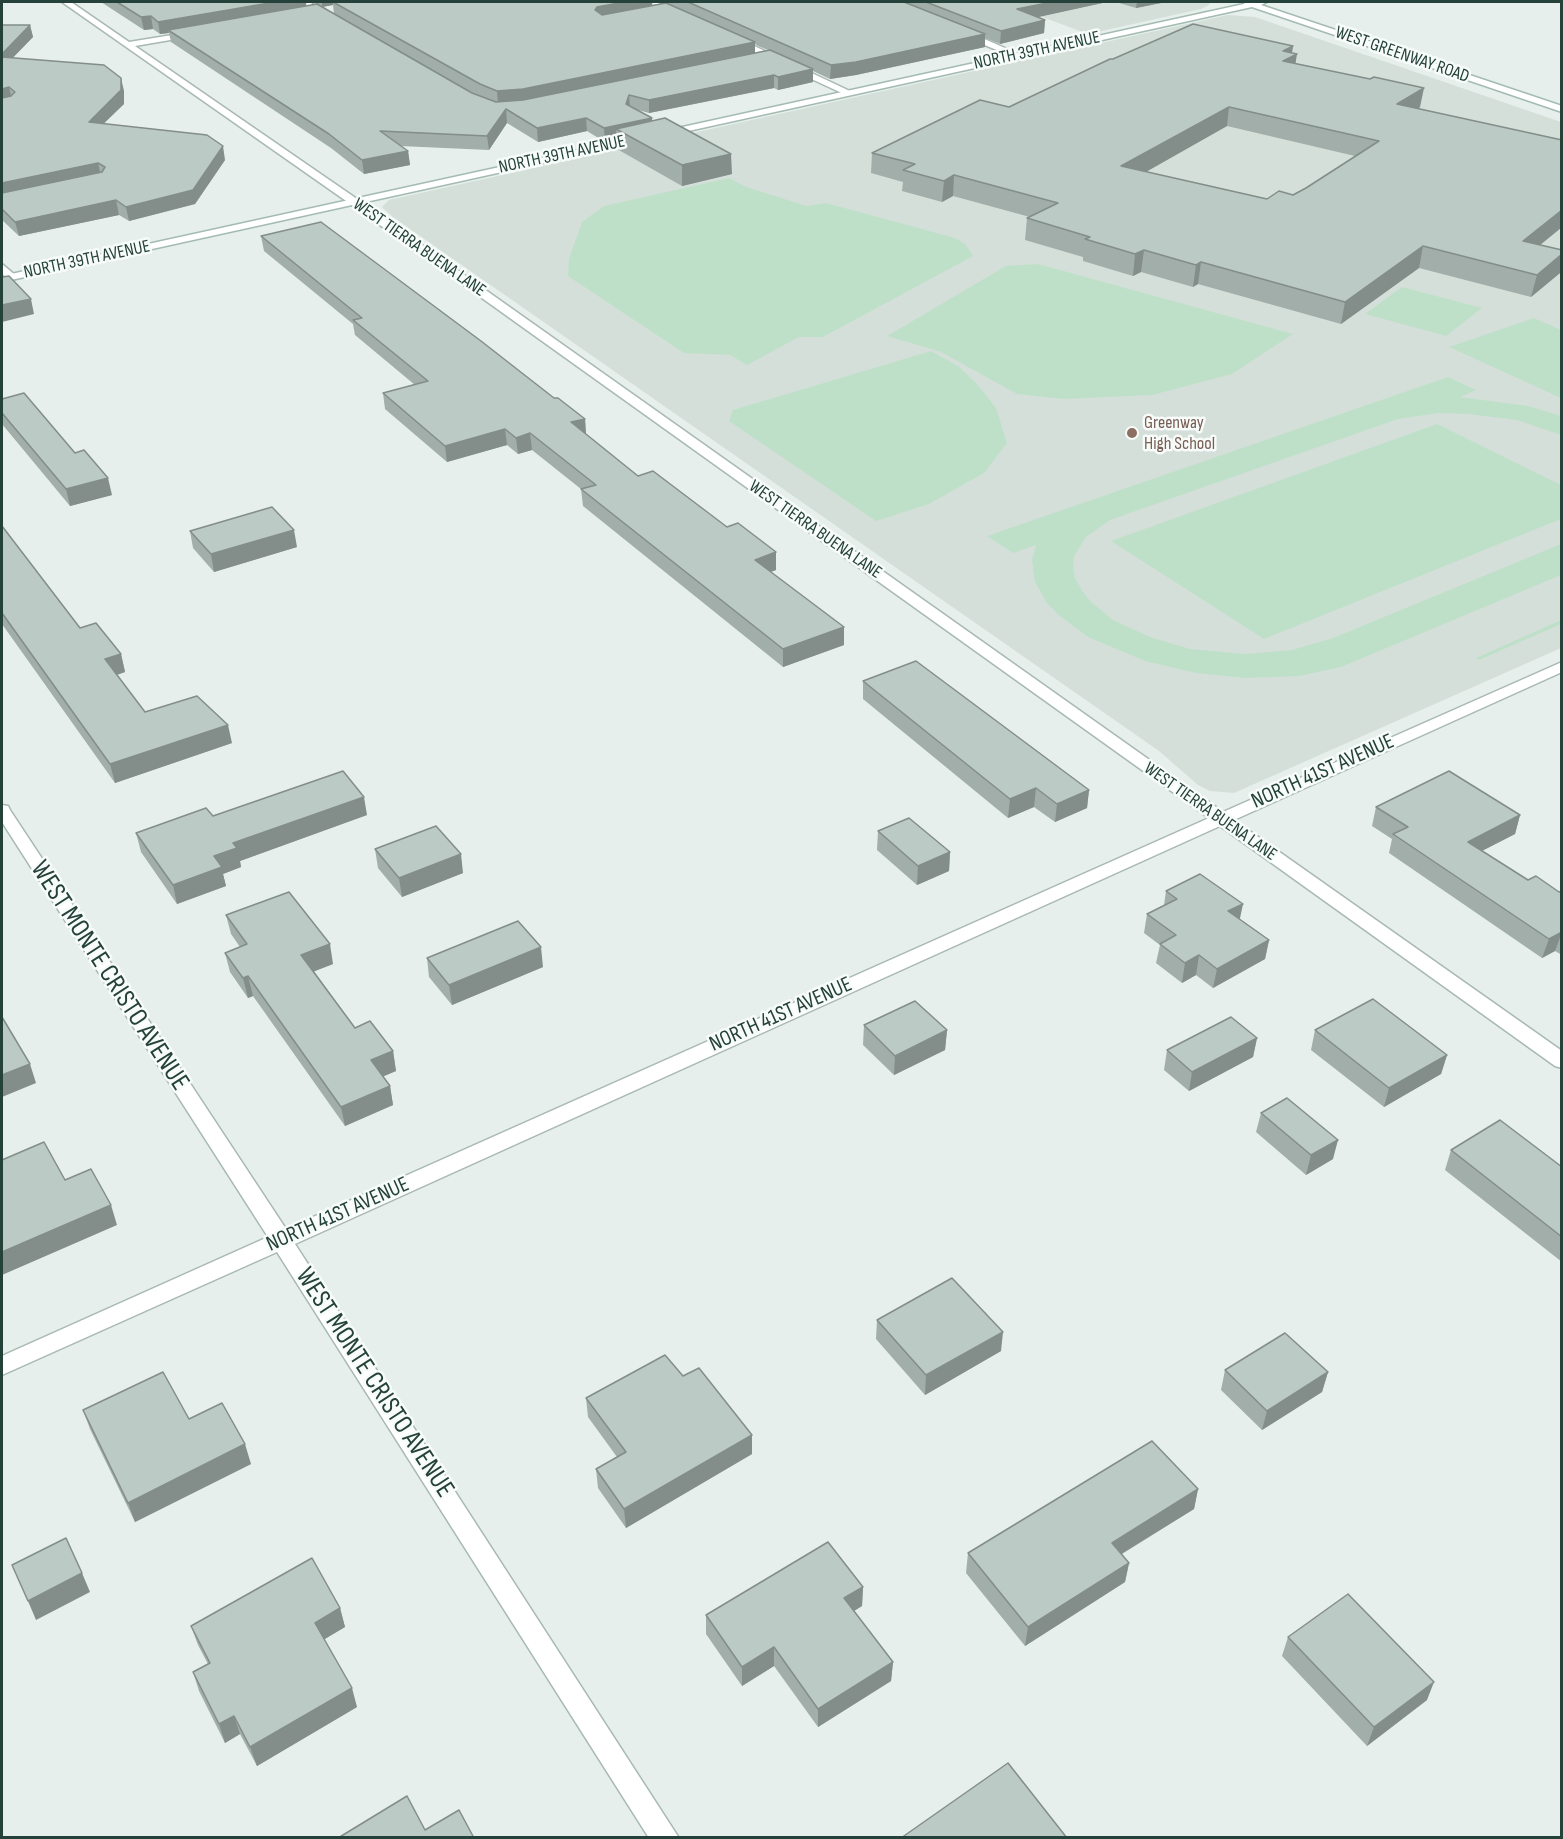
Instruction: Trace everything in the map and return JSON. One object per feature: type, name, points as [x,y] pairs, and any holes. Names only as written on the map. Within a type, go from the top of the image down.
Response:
[{"type":"street","name":"WEST TIERRA BUENA LANE","points":[[66,2],[353,201],[1562,1061]]},
{"type":"street","points":[[304,2],[341,22]]},
{"type":"street","points":[[650,2],[688,19]]},
{"type":"street","name":"NORTH 39TH AVENUE","points":[[6,278],[1247,3],[1263,2]]},
{"type":"street","name":"WEST GREENWAY ROAD","points":[[1247,3],[1562,109]]},
{"type":"street","points":[[310,13],[332,9]]},
{"type":"street","points":[[649,13],[668,9]]},
{"type":"street","points":[[126,45],[207,31]]},
{"type":"street","points":[[959,31],[1017,55]]},
{"type":"street","points":[[719,33],[847,92]]},
{"type":"street","points":[[753,61],[771,57]]},
{"type":"street","points":[[2,267],[6,278]]},
{"type":"street","name":"NORTH 41ST AVENUE","points":[[2,1366],[1562,666]]},
{"type":"street","name":"WEST MONTE CRISTO AVENUE","points":[[2,810],[665,1838]]},
{"type":"shaded area","points":[[1002,2],[1210,2],[1201,9],[1088,34]]},
{"type":"shaded area","name":"Greenway High School","points":[[1228,15],[1255,17],[1561,122],[1561,648],[1234,793],[1210,791],[1198,785],[1159,751],[393,217],[382,207],[389,200]]},
{"type":"green space","points":[[729,178],[746,187],[807,206],[826,203],[955,238],[965,244],[973,256],[823,337],[799,337],[747,365],[730,355],[684,353],[568,276],[569,259],[582,222],[604,206]]},
{"type":"green space","points":[[1038,264],[1293,334],[1232,374],[1152,395],[1064,399],[1017,394],[941,352],[887,336],[1006,266]]},
{"type":"green space","points":[[1402,287],[1482,308],[1446,336],[1365,314]]},
{"type":"green space","points":[[1534,318],[1561,330],[1561,398],[1449,347]]},
{"type":"green space","points":[[931,351],[958,366],[977,384],[996,408],[1007,443],[984,473],[929,504],[876,521],[729,421],[733,410]]},
{"type":"green space","points":[[1448,377],[1476,390],[1460,397],[1528,406],[1561,416],[1561,435],[1517,420],[1468,414],[1439,413],[1398,419],[1110,520],[1086,537],[1074,556],[1075,578],[1083,592],[1091,602],[1113,620],[1150,637],[1190,649],[1246,654],[1292,650],[1333,638],[1561,544],[1561,575],[1341,667],[1299,676],[1245,678],[1196,673],[1145,661],[1088,637],[1047,603],[1035,582],[1032,560],[1036,545],[1013,553],[987,536]]},
{"type":"green space","points":[[1437,424],[1561,485],[1561,519],[1264,639],[1111,541]]},
{"type":"green space","points":[[1561,620],[1561,624],[1479,660],[1476,658]]},
{"type":"building","points":[[117,2],[275,2],[158,22],[151,16],[141,17]]},
{"type":"building","points":[[333,2],[624,2],[597,7],[595,10],[602,15],[666,3],[755,42],[523,89],[497,91],[480,84]]},
{"type":"building","points":[[688,2],[904,2],[985,34],[856,62],[831,65]]},
{"type":"building","points":[[926,2],[1052,2],[1017,9],[1045,20],[1001,31]]},
{"type":"building","points":[[317,4],[472,93],[496,102],[523,100],[770,50],[813,69],[649,100],[629,95],[626,104],[652,118],[604,128],[586,118],[537,128],[506,109],[487,136],[380,131],[408,151],[362,160],[329,134],[168,30]]},
{"type":"building","points":[[1193,24],[1293,46],[1283,51],[1297,54],[1283,61],[1424,88],[1397,104],[1562,140],[1562,210],[1523,241],[1562,250],[1562,254],[1537,275],[1423,246],[1345,302],[1201,262],[1196,265],[1144,250],[1135,254],[1085,239],[1090,237],[1027,218],[1058,203],[954,175],[944,181],[903,170],[915,164],[872,153],[980,100],[1009,107]],"holes":[[[1229,107],[1379,141],[1293,195],[1279,191],[1267,199],[1121,166]]]},
{"type":"building","points":[[2,25],[30,25],[2,54]]},
{"type":"building","points":[[2,57],[104,65],[121,78],[121,90],[89,122],[207,135],[223,146],[193,190],[126,207],[116,200],[15,222],[2,209],[2,193],[102,172],[105,167],[98,163],[2,183],[2,98],[11,96],[15,92],[9,87],[2,89]]},
{"type":"building","points":[[665,118],[731,154],[682,165],[616,129]]},
{"type":"building","points":[[321,222],[585,419],[571,422],[638,476],[653,471],[727,527],[738,523],[776,552],[755,560],[844,627],[783,649],[581,489],[596,485],[530,433],[516,438],[505,429],[445,446],[383,393],[428,381],[353,320],[362,318],[261,236]]},
{"type":"building","points":[[9,276],[31,299],[2,305],[2,277]]},
{"type":"building","points":[[24,393],[75,453],[84,450],[108,478],[66,489],[2,413],[2,399]]},
{"type":"building","points":[[272,507],[294,530],[211,554],[190,531]]},
{"type":"building","points":[[2,526],[80,628],[96,623],[121,654],[105,659],[145,712],[197,696],[228,725],[110,764],[2,613]]},
{"type":"building","points":[[916,661],[1089,790],[1057,804],[1036,788],[1010,799],[863,681]]},
{"type":"building","points":[[343,771],[364,797],[233,843],[237,848],[214,856],[222,867],[173,885],[136,833],[206,808],[213,816]]},
{"type":"building","points":[[1449,771],[1520,815],[1468,842],[1528,880],[1536,876],[1559,892],[1562,891],[1562,932],[1549,939],[1393,834],[1408,827],[1376,807]]},
{"type":"building","points":[[909,818],[950,852],[918,866],[878,831]]},
{"type":"building","points":[[436,826],[461,854],[399,878],[375,849]]},
{"type":"building","points":[[1200,874],[1243,904],[1228,911],[1269,940],[1217,969],[1199,955],[1185,963],[1160,944],[1176,935],[1147,914],[1177,899],[1166,891]]},
{"type":"building","points":[[289,892],[330,944],[301,955],[355,1028],[370,1021],[393,1051],[371,1060],[390,1086],[341,1107],[248,976],[243,978],[225,953],[247,944],[226,915]]},
{"type":"building","points":[[518,921],[541,947],[449,985],[427,958]]},
{"type":"building","points":[[1373,999],[1447,1055],[1389,1088],[1315,1030]]},
{"type":"building","points":[[915,1001],[947,1030],[895,1056],[864,1025]]},
{"type":"building","points":[[2,1017],[30,1064],[2,1075]]},
{"type":"building","points":[[1231,1017],[1257,1038],[1192,1072],[1167,1050]]},
{"type":"building","points":[[1287,1098],[1338,1140],[1311,1155],[1261,1113]]},
{"type":"building","points":[[1500,1120],[1562,1167],[1562,1237],[1451,1150]]},
{"type":"building","points":[[44,1142],[65,1180],[91,1169],[111,1205],[2,1252],[2,1160]]},
{"type":"building","points":[[952,1278],[1003,1332],[926,1375],[877,1320]]},
{"type":"building","points":[[1285,1333],[1328,1372],[1267,1411],[1225,1370]]},
{"type":"building","points":[[665,1355],[683,1376],[699,1368],[752,1435],[624,1509],[596,1469],[626,1452],[586,1398]]},
{"type":"building","points":[[163,1372],[189,1419],[222,1403],[245,1444],[128,1503],[83,1410]]},
{"type":"building","points":[[1152,1441],[1198,1489],[1112,1543],[1129,1563],[1028,1627],[968,1553]]},
{"type":"building","points":[[66,1538],[82,1573],[28,1601],[12,1565]]},
{"type":"building","points":[[828,1542],[863,1587],[844,1598],[893,1662],[818,1709],[774,1647],[742,1667],[706,1615]]},
{"type":"building","points":[[312,1558],[340,1608],[315,1623],[352,1688],[250,1747],[234,1716],[219,1724],[193,1672],[210,1663],[191,1626]]},
{"type":"building","points":[[1348,1594],[1434,1682],[1374,1727],[1288,1637]]},
{"type":"building","points":[[1008,1763],[1067,1838],[901,1838]]},
{"type":"building","points":[[407,1796],[425,1830],[459,1810],[474,1838],[338,1838]]},
{"type":"place","name":"Greenway High School","points":[[1132,433]]}]
